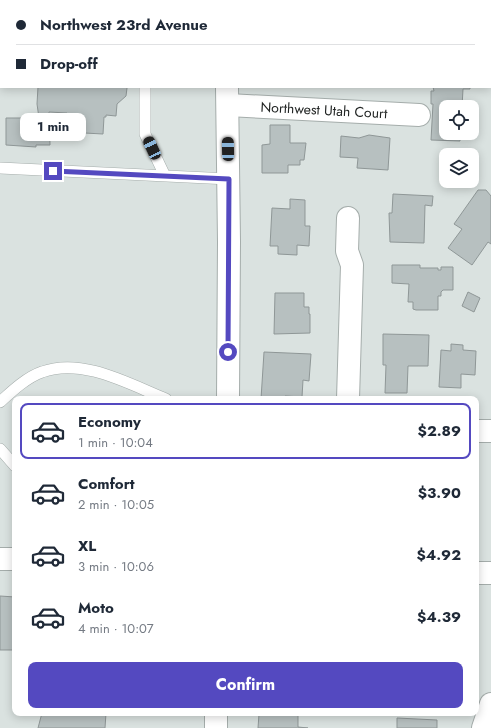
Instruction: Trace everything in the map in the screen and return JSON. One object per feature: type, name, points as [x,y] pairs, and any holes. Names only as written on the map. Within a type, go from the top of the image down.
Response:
[{"type":"street","name":"Northwest Utah Court","points":[[228,96],[420,115]]},
{"type":"street","points":[[228,96],[228,396]]},
{"type":"street","points":[[348,218],[347,251],[352,266],[348,396]]},
{"type":"street","points":[[479,431],[491,431]]},
{"type":"street","points":[[0,559],[12,559]]},
{"type":"street","points":[[479,573],[491,573]]},
{"type":"street","points":[[483,728],[491,704]]},
{"type":"street","points":[[216,716],[216,728]]},
{"type":"lane","points":[[145,88],[145,134],[165,176]]},
{"type":"lane","points":[[0,168],[229,179]]},
{"type":"lane","points":[[0,402],[16,388],[42,372],[73,367],[101,372],[159,396]]},
{"type":"lane","points":[[0,449],[12,463]]},
{"type":"building","points":[[38,88],[127,88],[126,96],[117,104],[116,116],[106,115],[106,117],[104,117],[103,134],[66,132],[67,113],[49,112],[50,145],[36,145],[36,147],[6,145],[6,118],[39,118],[37,104]]},
{"type":"building","points":[[433,88],[470,88],[463,89],[462,100],[439,100],[439,140],[460,141],[431,140],[433,104],[431,104],[431,91],[434,91]]},
{"type":"building","points":[[270,125],[290,125],[290,143],[306,143],[304,160],[300,160],[300,165],[288,165],[288,173],[262,173],[262,145],[270,144]]},
{"type":"building","points":[[369,135],[390,138],[388,170],[357,168],[358,158],[340,157],[341,136],[359,138]]},
{"type":"building","points":[[478,190],[486,190],[491,196],[491,244],[488,242],[472,265],[448,248],[462,229],[454,224]]},
{"type":"building","points":[[393,194],[433,196],[432,206],[425,205],[424,243],[390,242],[389,213],[392,213]]},
{"type":"building","points":[[290,199],[305,200],[305,226],[310,226],[309,246],[297,245],[297,255],[278,254],[278,246],[270,246],[272,208],[290,209]]},
{"type":"building","points":[[392,265],[420,265],[420,268],[438,268],[438,270],[441,270],[441,267],[453,267],[453,290],[443,290],[441,292],[441,296],[438,296],[438,310],[413,309],[413,302],[408,302],[409,284],[392,283]]},
{"type":"building","points":[[468,292],[480,298],[474,312],[462,306]]},
{"type":"building","points":[[275,293],[304,293],[304,307],[309,307],[310,333],[274,334]]},
{"type":"building","points":[[383,334],[429,335],[428,366],[408,366],[407,393],[385,393],[386,365],[383,365]]},
{"type":"building","points":[[451,344],[463,345],[463,350],[476,351],[475,375],[461,374],[461,388],[439,387],[441,350],[451,351]]},
{"type":"building","points":[[264,352],[311,354],[309,381],[303,380],[302,396],[261,396]]},
{"type":"building","points":[[0,596],[12,597],[12,650],[0,650]]},
{"type":"building","points":[[41,716],[106,716],[105,728],[38,728]]},
{"type":"building","points":[[259,716],[298,716],[298,727],[308,728],[258,728]]},
{"type":"building","points":[[397,718],[437,720],[437,728],[397,728]]},
{"type":"route","points":[[53,171],[229,179],[228,352]]}]
